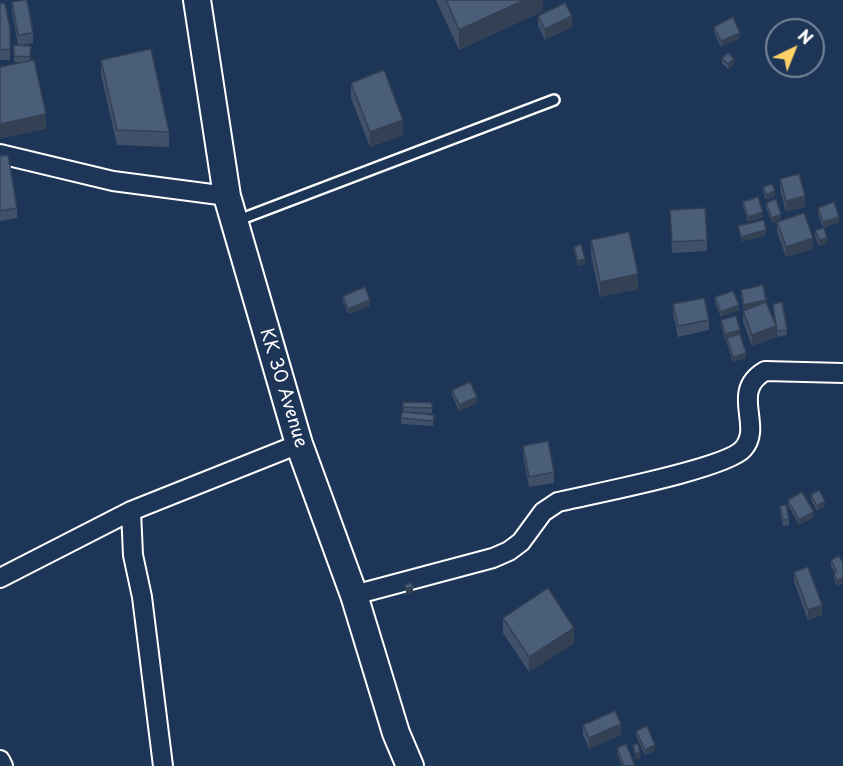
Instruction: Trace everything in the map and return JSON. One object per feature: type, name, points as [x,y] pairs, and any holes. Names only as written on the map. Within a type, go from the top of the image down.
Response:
[{"type":"main road","name":"KK 30 Avenue","points":[[197,0],[227,196],[234,222],[299,444],[354,595],[396,733],[410,766]]},
{"type":"street","points":[[0,154],[112,181],[227,196]]},
{"type":"street","points":[[354,595],[493,558],[509,551],[521,542],[543,512],[558,502],[674,475],[726,459],[744,449],[750,434],[748,387],[755,376],[765,371],[843,373]]},
{"type":"street","points":[[0,578],[131,511],[299,444]]},
{"type":"street","points":[[131,511],[134,555],[142,597],[163,766]]},
{"type":"street","points":[[0,760],[3,766]]},
{"type":"lane","points":[[234,222],[554,100]]},
{"type":"building","points":[[27,0],[33,33],[18,35],[12,2]]},
{"type":"building","points":[[446,0],[524,0],[459,30]]},
{"type":"building","points":[[0,3],[5,4],[10,28],[10,49],[0,50]]},
{"type":"building","points":[[565,3],[572,16],[545,29],[538,16]]},
{"type":"building","points":[[733,17],[740,33],[721,41],[714,27]]},
{"type":"building","points":[[14,45],[31,46],[30,57],[14,56]]},
{"type":"building","points":[[151,49],[169,132],[117,130],[101,60]]},
{"type":"building","points":[[728,53],[734,59],[728,64],[722,58]]},
{"type":"building","points":[[34,60],[46,114],[0,124],[0,67]]},
{"type":"building","points":[[384,70],[403,120],[370,132],[351,83]]},
{"type":"building","points":[[8,155],[17,208],[0,211],[0,156]]},
{"type":"building","points":[[799,174],[805,196],[786,201],[780,179]]},
{"type":"building","points":[[772,184],[775,191],[766,195],[763,187]]},
{"type":"building","points":[[758,197],[763,212],[748,217],[743,202]]},
{"type":"building","points":[[776,199],[781,214],[772,218],[766,203]]},
{"type":"building","points":[[834,202],[839,217],[823,222],[818,208]]},
{"type":"building","points":[[705,208],[707,240],[672,242],[670,210]]},
{"type":"building","points":[[804,213],[813,238],[786,247],[777,222]]},
{"type":"building","points":[[764,220],[766,230],[741,237],[738,226]]},
{"type":"building","points":[[824,228],[827,238],[819,240],[815,230]]},
{"type":"building","points":[[629,232],[638,274],[600,282],[591,240]]},
{"type":"building","points":[[581,244],[585,259],[578,261],[574,247]]},
{"type":"building","points":[[763,285],[766,300],[744,305],[741,290]]},
{"type":"building","points":[[365,287],[370,300],[348,309],[343,296]]},
{"type":"building","points":[[733,291],[739,305],[721,312],[715,297]]},
{"type":"building","points":[[704,298],[709,320],[678,326],[673,304]]},
{"type":"building","points":[[766,302],[776,326],[752,335],[743,311]]},
{"type":"building","points":[[782,302],[787,330],[777,331],[773,304]]},
{"type":"building","points":[[736,316],[740,330],[725,334],[721,320]]},
{"type":"building","points":[[740,334],[746,353],[733,357],[727,338]]},
{"type":"building","points":[[470,382],[477,397],[459,405],[452,390]]},
{"type":"building","points":[[403,402],[432,403],[432,408],[403,407]]},
{"type":"building","points":[[402,412],[434,415],[433,421],[401,418]]},
{"type":"building","points":[[548,441],[554,472],[529,477],[523,446]]},
{"type":"building","points":[[819,490],[825,501],[817,506],[811,495]]},
{"type":"building","points":[[802,492],[814,512],[799,520],[788,500]]},
{"type":"building","points":[[786,505],[789,519],[783,520],[780,506]]},
{"type":"building","points":[[839,556],[843,563],[843,577],[837,581],[834,574],[837,572],[831,560]]},
{"type":"building","points":[[808,567],[822,605],[808,610],[794,572]]},
{"type":"building","points":[[411,583],[413,587],[406,589],[405,585]]},
{"type":"building","points":[[548,588],[574,628],[529,657],[503,618]]},
{"type":"building","points":[[615,711],[621,724],[589,738],[583,725]]},
{"type":"building","points":[[647,726],[655,745],[645,750],[636,731]]},
{"type":"building","points":[[626,744],[635,766],[624,766],[617,748]]},
{"type":"building","points":[[638,744],[640,752],[635,754],[633,745]]}]
